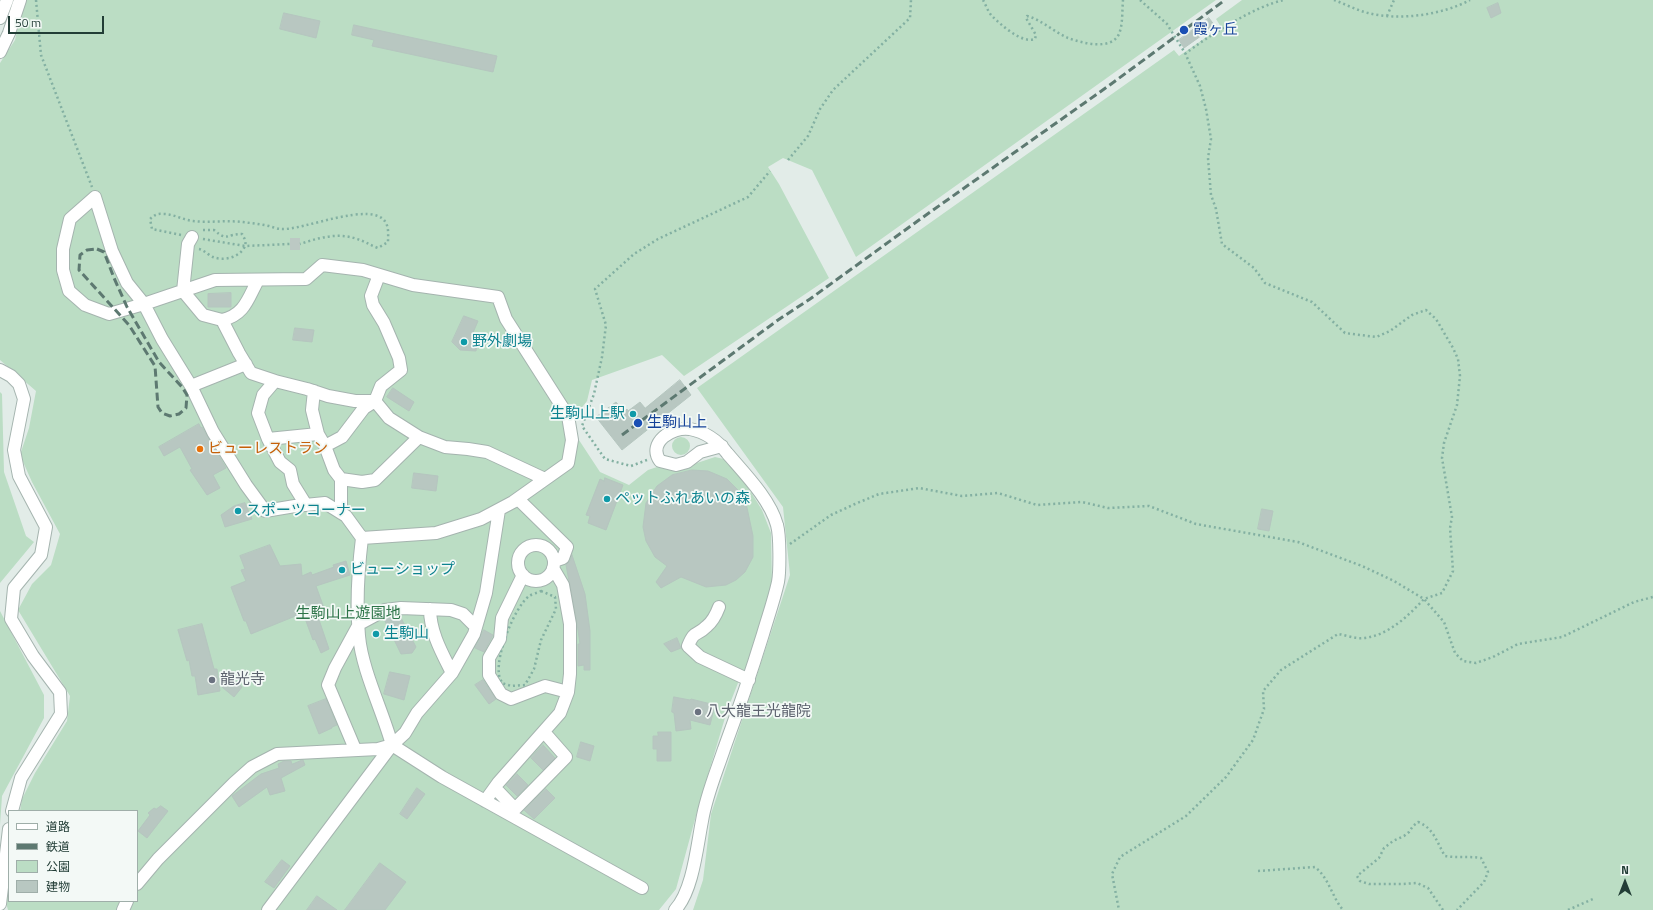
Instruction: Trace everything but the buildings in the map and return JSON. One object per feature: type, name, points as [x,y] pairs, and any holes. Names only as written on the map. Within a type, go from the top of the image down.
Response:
[{"type":"street","points":[[0,18],[7,0]]},
{"type":"street","points":[[0,52],[10,33],[20,0]]},
{"type":"street","points":[[362,538],[436,533],[481,520],[518,499],[568,463],[572,440],[568,416],[506,319],[498,297],[413,285],[363,270],[322,265],[306,279],[215,280],[144,304],[109,314],[85,305],[69,291],[63,270],[63,249],[70,219],[95,197],[112,251],[127,283],[144,304],[162,339],[191,386],[213,432],[246,485],[265,510],[325,504],[346,516],[362,538],[358,574],[359,637],[365,664],[392,746],[442,777],[642,888]]},
{"type":"street","points":[[190,242],[183,291],[203,315],[222,320],[231,318],[242,311],[258,280]]},
{"type":"street","points":[[326,446],[342,438],[364,408],[374,401],[381,386],[401,370],[399,358],[371,296],[379,275]]},
{"type":"street","points":[[222,320],[251,372],[275,381],[328,396],[356,401],[374,401],[389,418],[419,437],[445,447],[487,452],[545,479]]},
{"type":"street","points":[[191,386],[246,364]]},
{"type":"street","points":[[0,370],[19,384],[24,399],[14,450],[19,476],[46,527],[41,555],[14,588],[11,619],[33,656],[60,692],[61,707],[61,714],[21,778],[12,810]]},
{"type":"street","points":[[275,381],[263,395],[258,413],[280,462],[290,470],[293,484],[306,505]]},
{"type":"street","points":[[314,391],[312,410],[318,434],[326,446],[334,470],[341,479],[341,513]]},
{"type":"street","points":[[675,910],[679,906],[691,878],[704,805],[749,680],[778,581],[777,525],[770,509],[750,480],[722,446],[702,432],[688,429],[673,430],[661,438],[656,449],[656,456],[660,461],[676,465],[687,462],[700,452],[722,446]]},
{"type":"street","points":[[268,438],[318,434]]},
{"type":"street","points":[[341,479],[362,482],[375,480],[419,437]]},
{"type":"street","points":[[485,801],[560,713],[568,692],[570,674],[570,624],[563,585],[554,565],[549,550],[538,545],[526,548],[519,557],[518,563],[523,575],[537,581],[548,577],[554,565],[563,558],[567,548],[518,499]]},
{"type":"street","points":[[268,910],[392,746],[405,733],[417,713],[452,673],[474,634],[486,593],[499,510]]},
{"type":"street","points":[[523,575],[502,618],[500,639],[489,658],[489,675],[501,694],[511,699],[545,686],[568,692]]},
{"type":"street","points":[[355,749],[328,685],[335,668],[359,624],[385,610],[401,608],[451,610],[463,614],[476,626]]},
{"type":"street","points":[[719,608],[713,620],[706,628],[693,635],[688,646],[700,657],[749,680]]},
{"type":"street","points":[[430,609],[430,622],[440,650],[452,673]]},
{"type":"street","points":[[495,788],[515,809],[566,757],[544,732]]},
{"type":"street","points":[[138,883],[158,859],[252,767],[277,754],[378,749],[392,746]]},
{"type":"street","points":[[0,904],[8,837]]},
{"type":"path","points":[[36,0],[40,55],[91,183]]},
{"type":"path","points":[[788,160],[808,136],[820,109],[833,90],[910,18],[911,0]]},
{"type":"path","points":[[983,0],[991,15],[1010,31],[1023,38],[1032,40],[1035,39],[1036,36],[1026,18],[1027,16],[1068,37],[1093,44],[1109,43],[1119,35],[1122,22],[1123,0]]},
{"type":"path","points":[[1119,910],[1112,874],[1120,856],[1186,816],[1226,777],[1253,740],[1264,709],[1263,691],[1281,670],[1338,634],[1361,638],[1381,634],[1410,614],[1424,599],[1442,593],[1453,571],[1450,528],[1452,517],[1442,458],[1444,443],[1457,405],[1460,376],[1458,359],[1453,348],[1436,319],[1426,310],[1412,315],[1390,331],[1376,337],[1344,333],[1312,302],[1266,283],[1254,268],[1222,244],[1216,209],[1211,195],[1208,158],[1211,139],[1206,109],[1200,86],[1185,54],[1167,24],[1140,0]]},
{"type":"path","points":[[1185,54],[1200,42],[1250,13],[1284,0]]},
{"type":"path","points":[[1334,0],[1367,13],[1386,16],[1422,15],[1440,12],[1461,5],[1470,0]]},
{"type":"path","points":[[1386,16],[1394,0]]},
{"type":"path","points":[[656,456],[631,466],[605,459],[582,426],[594,394],[602,357],[606,325],[596,289],[640,250],[658,239],[748,196],[770,171]]},
{"type":"path","points":[[290,244],[245,246],[190,242],[152,229],[150,219],[154,215],[162,213],[191,221],[240,221],[268,225],[281,229],[296,228],[343,216],[367,215],[378,216],[386,222],[388,228],[388,242],[378,248],[344,236],[326,237],[300,244]]},
{"type":"path","points":[[201,230],[214,230],[222,237],[242,234],[245,239],[245,246],[241,252],[226,259],[215,258],[190,242],[194,233],[201,230]]},
{"type":"path","points":[[778,552],[831,515],[879,494],[919,488],[962,496],[998,493],[1038,505],[1082,502],[1108,508],[1149,506],[1196,524],[1298,542],[1362,566],[1394,581],[1424,599],[1444,622],[1455,653],[1463,661],[1476,663],[1493,657],[1518,644],[1562,637],[1634,602],[1653,597]]},
{"type":"path","points":[[541,592],[555,597],[556,609],[541,640],[534,669],[525,685],[511,686],[502,683],[499,673],[500,654],[509,627],[518,611],[530,596],[541,592]]},
{"type":"path","points":[[1443,910],[1428,888],[1417,883],[1369,884],[1360,881],[1357,876],[1379,858],[1384,848],[1393,840],[1404,836],[1418,822],[1426,825],[1434,835],[1445,856],[1467,856],[1481,858],[1488,872],[1484,882],[1457,910]]},
{"type":"path","points":[[1258,871],[1315,867],[1322,873],[1337,902],[1344,910]]},
{"type":"path","points":[[1568,910],[1593,900]]},
{"type":"green space","name":"生駒山上遊園地","points":[[24,0],[1216,0],[856,257],[812,170],[783,158],[768,167],[779,184],[829,278],[684,376],[662,355],[592,380],[587,401],[575,416],[575,434],[600,472],[629,485],[648,470],[660,466],[673,471],[715,457],[728,460],[741,476],[762,510],[771,533],[772,585],[749,663],[738,683],[727,711],[676,889],[659,910],[8,910],[6,903],[8,889],[8,902],[138,902],[138,810],[20,810],[22,799],[35,773],[67,721],[70,696],[18,610],[32,584],[51,565],[60,534],[32,482],[20,455],[29,428],[36,391],[0,360],[0,63],[15,40]]},
{"type":"green space","points":[[1242,0],[1653,0],[1653,910],[693,910],[703,880],[711,814],[790,575],[783,507],[697,388],[1174,50],[1179,56],[1221,27],[1216,19]]},
{"type":"green space","points":[[0,392],[2,394],[4,472],[26,536],[34,542],[0,583]]},
{"type":"green space","points":[[677,437],[685,437],[690,442],[688,453],[685,455],[677,455],[672,450],[672,442]]},
{"type":"green space","points":[[0,611],[44,695],[44,718],[2,796],[0,825]]},
{"type":"tunnel","points":[[290,244],[300,244]]},
{"type":"railway","points":[[622,435],[778,320],[810,299],[1107,87],[1225,0]]},
{"type":"railway","points":[[97,249],[104,252],[127,307],[159,362],[182,387],[187,395],[186,408],[179,414],[170,416],[162,413],[158,407],[155,366],[129,325],[79,270],[80,255],[87,250],[97,249]]},
{"type":"place","name":"霞ヶ丘","points":[[1184,30]]},
{"type":"place","name":"野外劇場","points":[[464,342]]},
{"type":"place","name":"生駒山上駅","points":[[633,414]]},
{"type":"place","name":"生駒山上","points":[[638,423]]},
{"type":"place","name":"ビューレストラン","points":[[200,449]]},
{"type":"place","name":"ペットふれあいの森","points":[[607,499]]},
{"type":"place","name":"スポーツコーナー","points":[[238,511]]},
{"type":"place","name":"ビューショップ","points":[[342,570]]},
{"type":"place","name":"生駒山","points":[[376,634]]},
{"type":"place","name":"龍光寺","points":[[212,680]]},
{"type":"place","name":"八大龍王光龍院","points":[[698,712]]}]
